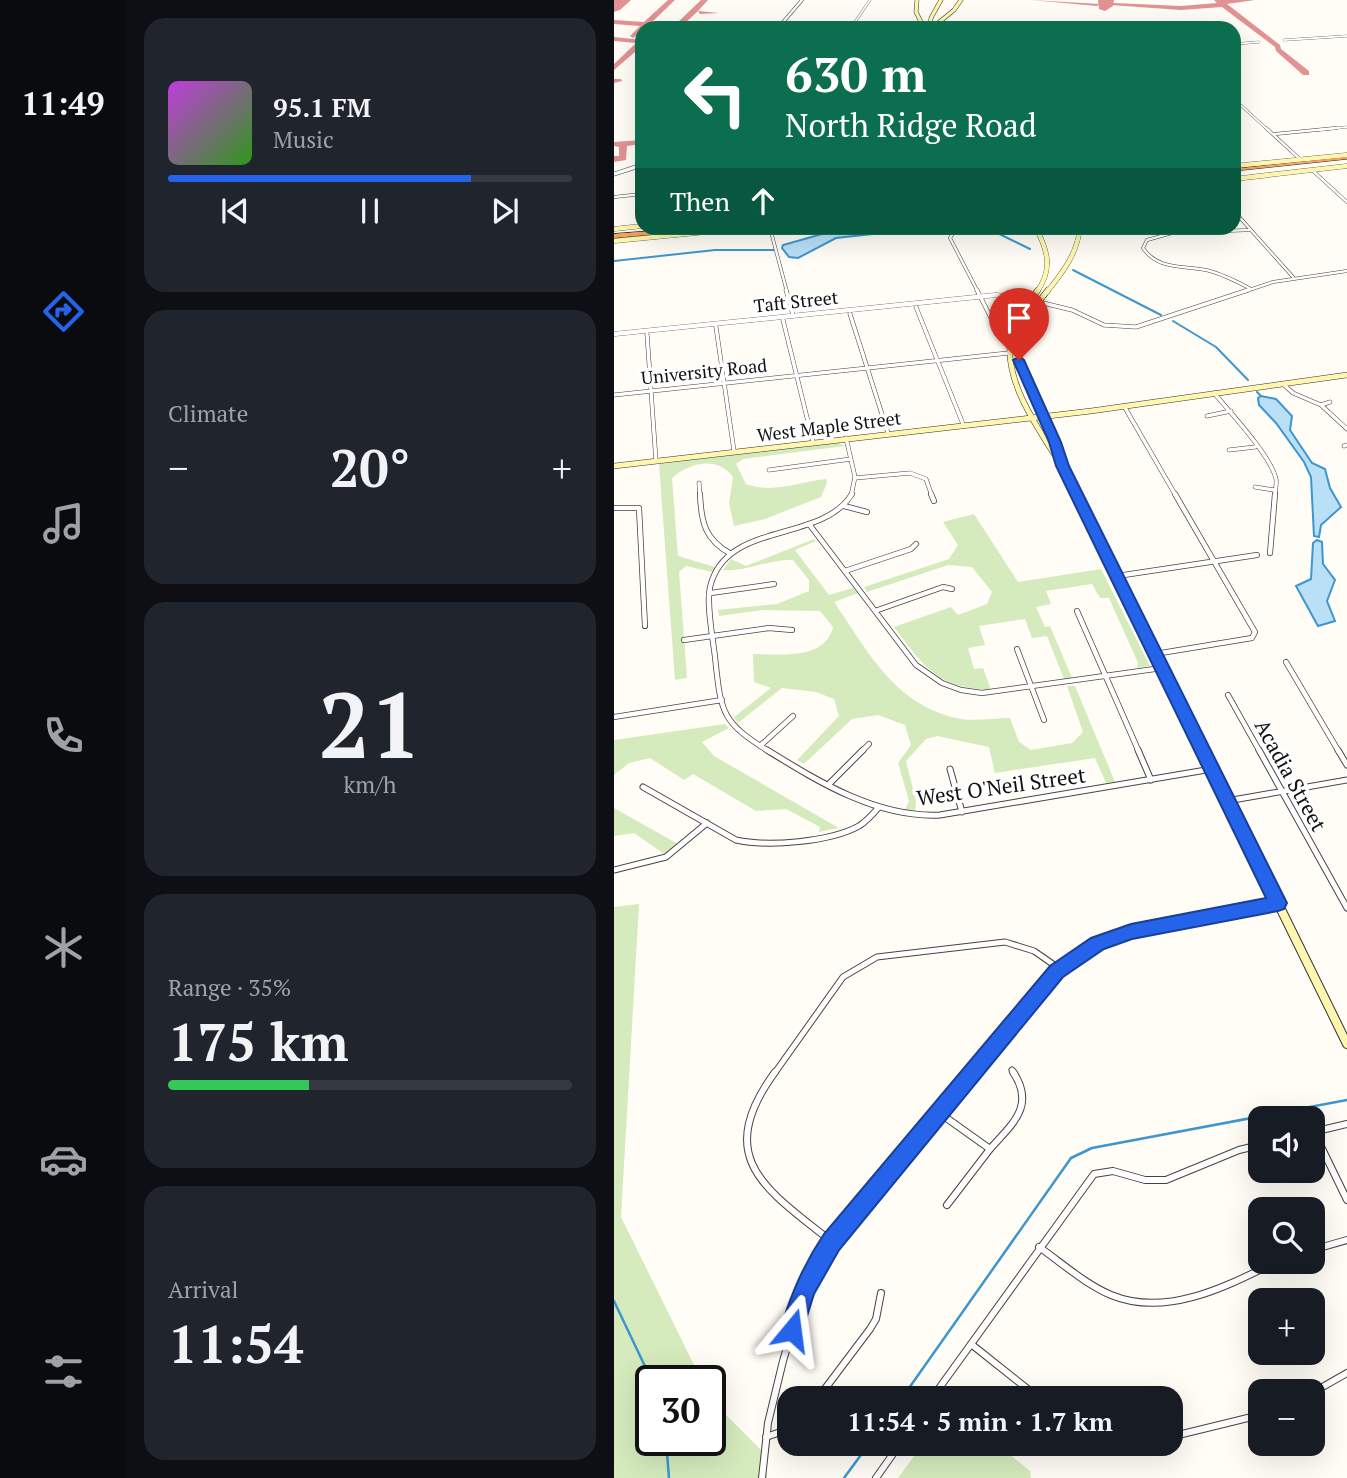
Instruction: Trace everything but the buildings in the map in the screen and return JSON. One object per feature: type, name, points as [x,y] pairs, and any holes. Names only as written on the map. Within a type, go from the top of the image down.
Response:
[{"type":"highway","points":[[1241,171],[1347,160]]},
{"type":"highway","points":[[1241,171],[1347,160]]},
{"type":"highway","points":[[614,235],[635,232]]},
{"type":"highway","points":[[614,235],[635,233]]},
{"type":"main road","points":[[917,0],[916,12],[923,21]]},
{"type":"main road","points":[[932,21],[939,0]]},
{"type":"main road","points":[[939,21],[954,10],[960,0]]},
{"type":"main road","points":[[1241,172],[1312,170],[1347,160]]},
{"type":"main road","points":[[1241,171],[1301,163]]},
{"type":"main road","points":[[614,235],[635,228]]},
{"type":"main road","points":[[614,235],[635,234]]},
{"type":"main road","points":[[1041,235],[1047,245],[1050,266],[1044,282],[1015,325],[1010,352],[1014,374],[1043,439],[1062,466]]},
{"type":"main road","points":[[1078,235],[1075,251],[1024,323],[1018,352],[1021,367],[1045,414],[1062,466],[1278,903],[1342,1025],[1347,1044]]},
{"type":"main road","name":"West Maple Street","points":[[614,466],[1033,415],[1091,411],[1123,404],[1347,375]]},
{"type":"street","points":[[795,7],[796,0]]},
{"type":"street","points":[[784,21],[802,0]]},
{"type":"street","points":[[856,21],[870,0]]},
{"type":"street","points":[[1284,40],[1347,36]]},
{"type":"street","points":[[1241,43],[1259,42]]},
{"type":"street","points":[[1241,105],[1274,134],[1301,163]]},
{"type":"street","points":[[1274,134],[1347,127]]},
{"type":"street","points":[[614,174],[635,167]]},
{"type":"street","points":[[1312,170],[1347,202]]},
{"type":"street","points":[[1338,194],[1347,193]]},
{"type":"street","points":[[614,197],[635,195]]},
{"type":"street","points":[[1241,219],[1294,277]]},
{"type":"street","points":[[1241,230],[1250,230]]},
{"type":"street","points":[[772,235],[793,315]]},
{"type":"street","points":[[952,235],[995,326]]},
{"type":"street","points":[[1165,235],[1147,240],[1143,248],[1155,260],[1218,273],[1251,289]]},
{"type":"street","points":[[1039,302],[1072,310],[1102,324],[1125,328],[1146,325],[1294,277],[1347,271]]},
{"type":"street","name":"Taft Street","points":[[614,334],[980,296],[1000,295],[1039,302]]},
{"type":"street","points":[[916,307],[963,424]]},
{"type":"street","points":[[850,314],[888,433]]},
{"type":"street","points":[[783,320],[813,442]]},
{"type":"street","points":[[716,327],[734,451]]},
{"type":"street","points":[[647,334],[656,461]]},
{"type":"street","name":"University Road","points":[[614,395],[1018,352]]},
{"type":"street","points":[[1283,383],[1293,393],[1321,405],[1347,429]]},
{"type":"street","points":[[1214,392],[1231,411],[1271,468],[1276,480],[1270,553]]},
{"type":"street","points":[[1321,405],[1330,402]]},
{"type":"street","points":[[1123,404],[1252,626],[1254,635],[1241,640],[1155,654]]},
{"type":"street","points":[[1207,416],[1231,411]]},
{"type":"street","points":[[614,717],[722,700],[711,593],[714,574],[731,554],[750,543],[809,524],[844,506],[851,496],[855,478],[846,438]]},
{"type":"street","points":[[1229,450],[1256,447]]},
{"type":"street","points":[[769,470],[851,459]]},
{"type":"street","points":[[915,474],[920,468]]},
{"type":"street","points":[[855,478],[915,474],[926,479],[934,500]]},
{"type":"street","points":[[699,483],[704,533],[718,548],[731,554]]},
{"type":"street","points":[[1255,488],[1274,490]]},
{"type":"street","points":[[844,506],[867,512]]},
{"type":"street","points":[[614,508],[639,508],[645,626]]},
{"type":"street","points":[[809,524],[916,665],[941,683],[961,691],[984,694],[1162,668]]},
{"type":"street","points":[[845,571],[911,549],[916,544]]},
{"type":"street","points":[[1117,576],[1257,555]]},
{"type":"street","points":[[711,593],[774,584]]},
{"type":"street","points":[[875,611],[943,587],[952,589]]},
{"type":"street","points":[[1077,611],[1151,780]]},
{"type":"street","points":[[684,640],[769,628],[792,630]]},
{"type":"street","points":[[1017,649],[1044,720]]},
{"type":"street","points":[[1285,662],[1347,765]]},
{"type":"street","name":"Acadia Street","points":[[1228,695],[1347,908]]},
{"type":"street","name":"West O'Neil Street","points":[[722,700],[730,722],[745,738],[830,783],[898,814],[925,816],[962,812],[1212,769]]},
{"type":"street","points":[[760,747],[793,716]]},
{"type":"street","points":[[830,783],[869,744]]},
{"type":"street","points":[[950,769],[962,812]]},
{"type":"street","points":[[1227,801],[1347,780]]},
{"type":"street","points":[[643,788],[736,840],[761,845],[851,830],[867,820],[879,807]]},
{"type":"street","points":[[614,870],[661,861],[677,851],[707,823]]},
{"type":"street","points":[[762,1478],[766,1437],[803,1292],[815,1268],[832,1242],[938,1112],[1060,969],[1098,944],[1131,932],[1278,903]]},
{"type":"street","points":[[832,1242],[761,1182],[750,1164],[745,1141],[751,1110],[762,1090],[843,977],[864,963],[891,953],[989,942],[1017,944],[1045,957],[1060,969]]},
{"type":"street","points":[[947,1205],[1021,1111],[1026,1100],[1024,1084],[1012,1070]]},
{"type":"street","points":[[938,1112],[990,1149]]},
{"type":"street","points":[[1325,1129],[1347,1124]]},
{"type":"street","points":[[941,1386],[1094,1174],[1113,1171],[1145,1181],[1166,1180],[1248,1148]]},
{"type":"street","points":[[1325,1156],[1347,1200]]},
{"type":"street","points":[[1325,1247],[1347,1241]]},
{"type":"street","points":[[1039,1247],[1112,1296],[1141,1303],[1170,1300],[1226,1286],[1251,1274]]},
{"type":"street","points":[[827,1386],[876,1319],[881,1293]]},
{"type":"street","points":[[971,1343],[1024,1386]]},
{"type":"street","points":[[1325,1386],[1347,1373]]},
{"type":"street","points":[[1183,1434],[1248,1418]]},
{"type":"street","points":[[766,1437],[777,1433]]},
{"type":"street","points":[[875,1478],[891,1456]]},
{"type":"green space","points":[[837,442],[845,446],[743,459],[736,464],[746,484],[756,487],[776,488],[826,479],[827,483],[821,497],[765,519],[734,526],[729,503],[733,477],[727,470],[712,464],[695,465],[672,478],[678,556],[715,567],[712,572],[686,566],[679,572],[687,678],[675,680],[659,464]]},
{"type":"green space","points":[[974,514],[1018,582],[1101,569],[1150,666],[1137,668],[1138,663],[1109,598],[1100,598],[1092,584],[1046,591],[1051,604],[1036,607],[1045,627],[1050,626],[1072,678],[1064,679],[1047,636],[1032,638],[1025,619],[979,626],[985,645],[968,648],[974,669],[983,668],[991,690],[957,685],[934,673],[894,627],[951,607],[958,615],[987,604],[992,592],[972,567],[948,565],[867,592],[864,587],[949,559],[958,545],[943,522]]},
{"type":"green space","points":[[814,539],[816,541],[795,550],[829,595],[853,588],[858,593],[834,602],[871,656],[899,688],[934,711],[956,718],[1010,718],[1019,742],[1031,750],[1072,743],[1083,732],[1067,686],[1075,686],[1115,782],[1106,783],[1095,758],[995,773],[989,747],[937,736],[926,739],[906,761],[916,801],[915,812],[905,810],[909,801],[898,763],[911,745],[905,725],[878,715],[852,719],[804,764],[797,760],[839,716],[834,699],[816,692],[782,688],[738,723],[734,717],[771,688],[754,682],[753,654],[788,654],[811,650],[821,646],[833,627],[820,611],[763,610],[719,616],[718,610],[777,604],[809,591],[809,580],[793,560],[723,570],[731,559],[746,566]]},
{"type":"green space","points":[[725,724],[729,728],[702,742],[714,756],[839,828],[819,832],[820,827],[786,809],[756,811],[693,774],[684,780],[650,758],[629,763],[614,775],[614,740]]},
{"type":"green space","points":[[614,808],[678,844],[672,851],[664,854],[634,833],[614,836]]},
{"type":"green space","points":[[639,904],[621,1217],[694,1365],[635,1365],[635,1456],[726,1456],[726,1415],[764,1453],[767,1478],[614,1478],[614,907]]},
{"type":"green space","points":[[914,1456],[1012,1456],[1030,1471],[1031,1478],[898,1478]]},
{"type":"water","points":[[818,235],[863,235],[836,238],[798,258],[789,257],[782,248],[783,245]]},
{"type":"water","points":[[1261,396],[1276,399],[1292,416],[1290,430],[1312,463],[1325,469],[1330,488],[1341,507],[1321,525],[1319,537],[1314,536],[1311,477],[1304,462],[1276,423],[1259,405],[1258,398]]},
{"type":"water","points":[[1317,540],[1322,542],[1323,564],[1335,580],[1327,601],[1335,621],[1318,626],[1296,586],[1311,579],[1313,543]]},
{"type":"waterway","points":[[1001,235],[1030,249]]},
{"type":"waterway","points":[[614,261],[715,250],[774,250]]},
{"type":"waterway","points":[[1073,270],[1161,315]]},
{"type":"waterway","points":[[1173,321],[1216,347],[1248,380]]},
{"type":"waterway","points":[[1257,392],[1261,396]]},
{"type":"waterway","points":[[910,1386],[1071,1158],[1092,1148],[1347,1100]]},
{"type":"waterway","points":[[614,1301],[644,1365]]},
{"type":"waterway","points":[[667,1456],[669,1478]]},
{"type":"waterway","points":[[844,1478],[860,1456]]},
{"type":"taxiway","points":[[649,21],[672,0]]},
{"type":"taxiway","points":[[683,21],[705,0]]},
{"type":"taxiway","points":[[1034,0],[1097,4]]},
{"type":"taxiway","points":[[1217,0],[1278,46],[1278,50],[1306,73]]},
{"type":"taxiway","points":[[1222,3],[1252,0]]},
{"type":"taxiway","points":[[1114,5],[1181,8],[1220,5]]},
{"type":"taxiway","points":[[700,12],[716,13]]},
{"type":"taxiway","points":[[614,22],[635,23]]},
{"type":"taxiway","points":[[614,39],[635,41]]},
{"type":"taxiway","points":[[614,68],[635,49]]},
{"type":"taxiway","points":[[614,144],[635,142]]},
{"type":"taxiway","points":[[614,159],[623,158],[623,146],[619,144]]},
{"type":"runway","points":[[614,7],[623,0]]},
{"type":"runway","points":[[1105,6],[1106,0]]},
{"type":"route","points":[[792,1330],[803,1292],[832,1242],[1056,972],[1082,953],[1113,937],[1154,926],[1278,903],[1062,466],[1055,442],[1019,360]]}]
